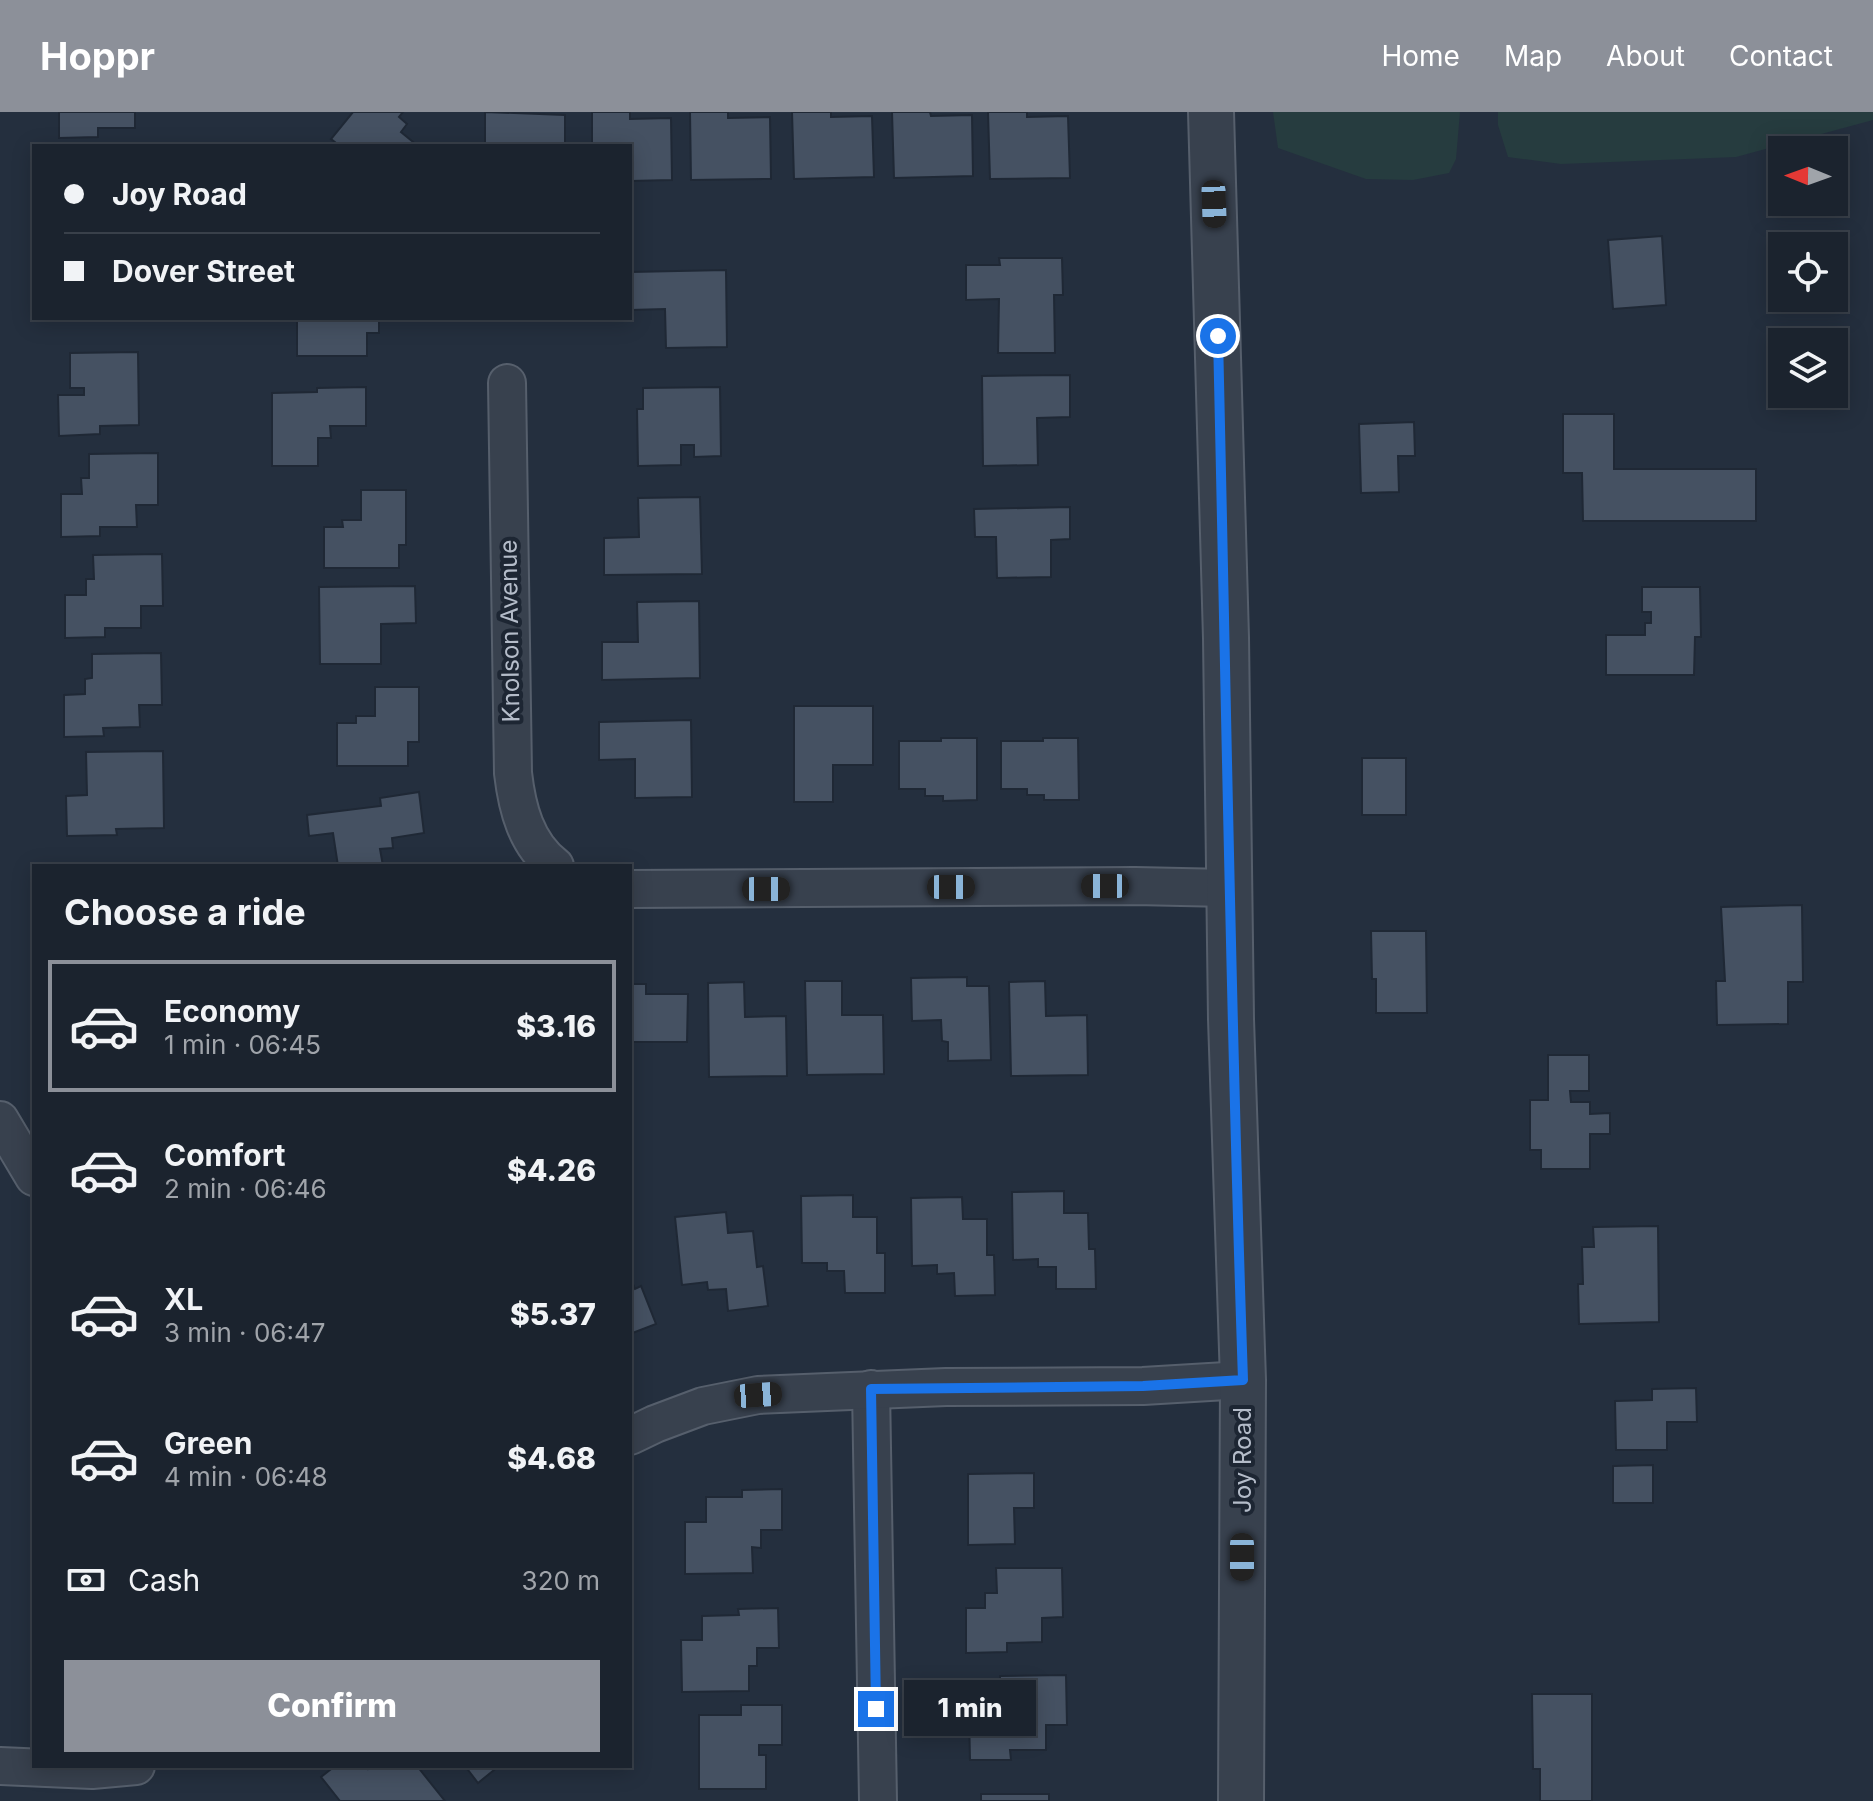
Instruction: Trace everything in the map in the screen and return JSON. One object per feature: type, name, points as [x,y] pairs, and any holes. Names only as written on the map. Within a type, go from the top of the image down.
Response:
[{"type":"street","name":"Joy Road","points":[[1211,112],[1226,638],[1228,888],[1243,1380],[1241,1801]]},
{"type":"street","name":"Knolson Avenue","points":[[507,383],[513,773],[524,825],[540,855],[552,864]]},
{"type":"street","points":[[632,889],[1228,888]]},
{"type":"street","points":[[0,1120],[32,1174]]},
{"type":"street","points":[[632,1435],[703,1406],[758,1395],[871,1389],[1143,1386],[1243,1380]]},
{"type":"street","points":[[871,1389],[878,1801]]},
{"type":"street","points":[[0,1766],[32,1767]]},
{"type":"street","points":[[46,1768],[114,1768]]},
{"type":"green space","points":[[1273,112],[1460,112],[1456,159],[1449,173],[1413,180],[1366,179],[1278,148]]},
{"type":"green space","points":[[1498,112],[1873,112],[1873,120],[1814,136],[1768,136],[1768,148],[1736,157],[1561,164],[1508,157],[1498,125]]},
{"type":"building","points":[[59,112],[135,112],[135,128],[98,128],[98,137],[59,138]]},
{"type":"building","points":[[353,112],[403,112],[399,117],[407,124],[401,132],[416,144],[337,144],[331,139]]},
{"type":"building","points":[[485,112],[565,115],[565,144],[485,144]]},
{"type":"building","points":[[592,112],[630,112],[630,119],[671,118],[672,180],[632,181],[632,144],[592,144]]},
{"type":"building","points":[[690,112],[728,112],[728,118],[770,117],[771,179],[691,180]]},
{"type":"building","points":[[792,112],[831,112],[831,117],[872,116],[874,177],[794,179]]},
{"type":"building","points":[[892,112],[930,112],[931,116],[972,115],[973,176],[894,178]]},
{"type":"building","points":[[988,112],[1027,112],[1027,117],[1068,116],[1070,178],[990,179]]},
{"type":"building","points":[[1662,236],[1666,305],[1613,309],[1608,240]]},
{"type":"building","points":[[999,258],[1062,258],[1063,295],[1054,295],[1055,353],[998,353],[999,299],[966,300],[966,265],[1000,265]]},
{"type":"building","points":[[726,270],[727,347],[666,348],[665,309],[632,310],[632,272]]},
{"type":"building","points":[[297,320],[379,320],[379,333],[367,333],[367,356],[297,356]]},
{"type":"building","points":[[138,352],[139,425],[100,426],[100,434],[59,436],[58,395],[84,395],[84,388],[70,388],[70,353]]},
{"type":"building","points":[[1070,375],[1070,417],[1037,418],[1038,465],[983,466],[982,376]]},
{"type":"building","points":[[366,387],[366,426],[330,426],[331,438],[318,438],[318,466],[272,466],[272,393]]},
{"type":"building","points":[[720,387],[721,456],[694,457],[694,445],[681,445],[681,465],[638,466],[637,409],[643,409],[643,388]]},
{"type":"building","points":[[1563,414],[1614,414],[1614,469],[1756,469],[1756,521],[1583,521],[1582,473],[1563,473]]},
{"type":"building","points":[[1414,422],[1415,456],[1398,456],[1399,492],[1361,493],[1359,424]]},
{"type":"building","points":[[158,453],[158,505],[136,505],[137,527],[100,527],[100,536],[61,537],[61,494],[82,494],[81,478],[89,478],[89,454]]},
{"type":"building","points":[[361,490],[406,490],[406,545],[399,545],[399,568],[324,568],[324,527],[343,527],[342,520],[361,520]]},
{"type":"building","points":[[700,497],[702,574],[604,575],[604,538],[639,537],[638,498]]},
{"type":"building","points":[[1070,507],[1070,539],[1051,540],[1051,577],[997,578],[996,537],[975,537],[974,509]]},
{"type":"building","points":[[162,554],[163,606],[141,606],[141,628],[105,628],[105,637],[65,638],[65,595],[86,595],[86,579],[94,579],[93,555]]},
{"type":"building","points":[[415,586],[416,623],[381,624],[381,664],[320,664],[319,587]]},
{"type":"building","points":[[1642,587],[1700,587],[1701,637],[1695,637],[1694,675],[1606,675],[1606,635],[1645,635],[1645,623],[1651,623],[1651,612],[1642,612]]},
{"type":"building","points":[[699,601],[700,678],[602,680],[602,642],[638,642],[637,602]]},
{"type":"building","points":[[161,653],[162,705],[139,705],[140,727],[103,728],[104,736],[64,737],[64,695],[85,694],[85,679],[92,678],[92,654]]},
{"type":"building","points":[[375,687],[419,687],[419,742],[408,742],[408,766],[337,766],[337,723],[356,723],[356,716],[375,716]]},
{"type":"building","points":[[794,706],[873,706],[873,765],[833,765],[833,802],[794,802]]},
{"type":"building","points":[[691,720],[692,797],[635,798],[635,759],[599,760],[599,722]]},
{"type":"building","points":[[941,738],[977,738],[977,800],[943,801],[943,796],[925,796],[925,789],[899,789],[899,741],[941,741]]},
{"type":"building","points":[[1043,738],[1078,738],[1079,800],[1044,800],[1044,795],[1027,795],[1027,789],[1001,789],[1001,741],[1043,741]]},
{"type":"building","points":[[163,751],[164,828],[116,829],[117,835],[67,836],[66,796],[87,795],[86,752]]},
{"type":"building","points":[[1362,758],[1406,758],[1406,815],[1362,815]]},
{"type":"building","points":[[419,792],[424,833],[392,838],[393,848],[380,849],[383,864],[338,864],[333,833],[309,836],[307,815],[381,806],[380,798]]},
{"type":"building","points":[[1802,905],[1803,982],[1788,982],[1788,1024],[1717,1025],[1716,981],[1725,981],[1721,907]]},
{"type":"building","points":[[1371,931],[1426,931],[1427,1013],[1376,1013]]},
{"type":"building","points":[[967,977],[967,986],[989,986],[991,1060],[948,1061],[948,1042],[942,1041],[941,1020],[912,1021],[911,978]]},
{"type":"building","points":[[805,981],[842,981],[842,1015],[883,1015],[884,1074],[807,1075]]},
{"type":"building","points":[[1045,981],[1046,1016],[1087,1015],[1088,1075],[1011,1076],[1009,982]]},
{"type":"building","points":[[744,982],[745,1017],[786,1016],[787,1076],[709,1077],[708,983]]},
{"type":"building","points":[[632,984],[646,984],[646,994],[688,994],[687,1042],[632,1042]]},
{"type":"building","points":[[1548,1055],[1589,1055],[1589,1091],[1570,1091],[1571,1102],[1590,1102],[1590,1114],[1610,1113],[1610,1134],[1590,1134],[1590,1169],[1541,1169],[1541,1150],[1530,1150],[1530,1100],[1548,1100]]},
{"type":"building","points":[[1064,1191],[1064,1213],[1088,1213],[1089,1249],[1095,1249],[1096,1289],[1056,1289],[1056,1267],[1038,1267],[1038,1259],[1013,1260],[1012,1192]]},
{"type":"building","points":[[853,1195],[853,1217],[877,1217],[877,1253],[885,1253],[885,1293],[845,1293],[844,1271],[827,1271],[827,1263],[802,1263],[801,1196]]},
{"type":"building","points":[[962,1197],[963,1219],[987,1219],[987,1255],[994,1255],[995,1295],[955,1296],[954,1273],[937,1274],[937,1265],[912,1266],[911,1198]]},
{"type":"building","points":[[726,1212],[728,1233],[753,1231],[757,1267],[763,1266],[768,1306],[728,1311],[726,1289],[708,1290],[707,1282],[682,1285],[675,1217]]},
{"type":"building","points":[[1658,1226],[1659,1322],[1579,1324],[1578,1284],[1583,1284],[1582,1247],[1594,1247],[1593,1227]]},
{"type":"building","points":[[632,1282],[635,1289],[641,1286],[656,1324],[632,1333]]},
{"type":"building","points":[[1696,1388],[1697,1422],[1667,1422],[1667,1450],[1616,1450],[1615,1401],[1652,1400],[1652,1389]]},
{"type":"building","points":[[1653,1465],[1653,1503],[1613,1503],[1613,1466]]},
{"type":"building","points":[[1034,1473],[1034,1508],[1014,1508],[1015,1544],[968,1545],[968,1474]]},
{"type":"building","points":[[782,1489],[782,1530],[761,1530],[761,1548],[752,1547],[753,1573],[685,1574],[685,1522],[706,1522],[706,1497],[742,1497],[742,1490]]},
{"type":"building","points":[[996,1568],[1062,1568],[1063,1617],[1042,1618],[1042,1642],[1007,1643],[1007,1652],[966,1653],[966,1608],[985,1608],[985,1593],[997,1593]]},
{"type":"building","points":[[778,1608],[779,1648],[757,1648],[757,1666],[749,1666],[749,1691],[682,1692],[681,1640],[702,1640],[702,1616],[739,1615],[738,1609]]},
{"type":"building","points":[[1066,1675],[1067,1725],[1046,1725],[1046,1750],[1010,1750],[1011,1760],[970,1760],[969,1715],[988,1715],[988,1701],[1000,1700],[1000,1676]]},
{"type":"building","points":[[1532,1694],[1592,1694],[1592,1801],[1540,1801],[1540,1769],[1533,1769]]},
{"type":"building","points":[[741,1705],[782,1705],[782,1745],[759,1745],[759,1755],[766,1755],[766,1789],[699,1789],[699,1715],[741,1715]]},
{"type":"building","points":[[332,1768],[419,1768],[445,1801],[340,1801],[321,1777]]},
{"type":"building","points":[[467,1768],[497,1768],[478,1783]]},
{"type":"building","points":[[981,1794],[1049,1794],[1049,1801],[981,1801]]},
{"type":"route","points":[[876,1709],[871,1389],[1143,1386],[1243,1380],[1228,888],[1226,638],[1218,336]]}]
